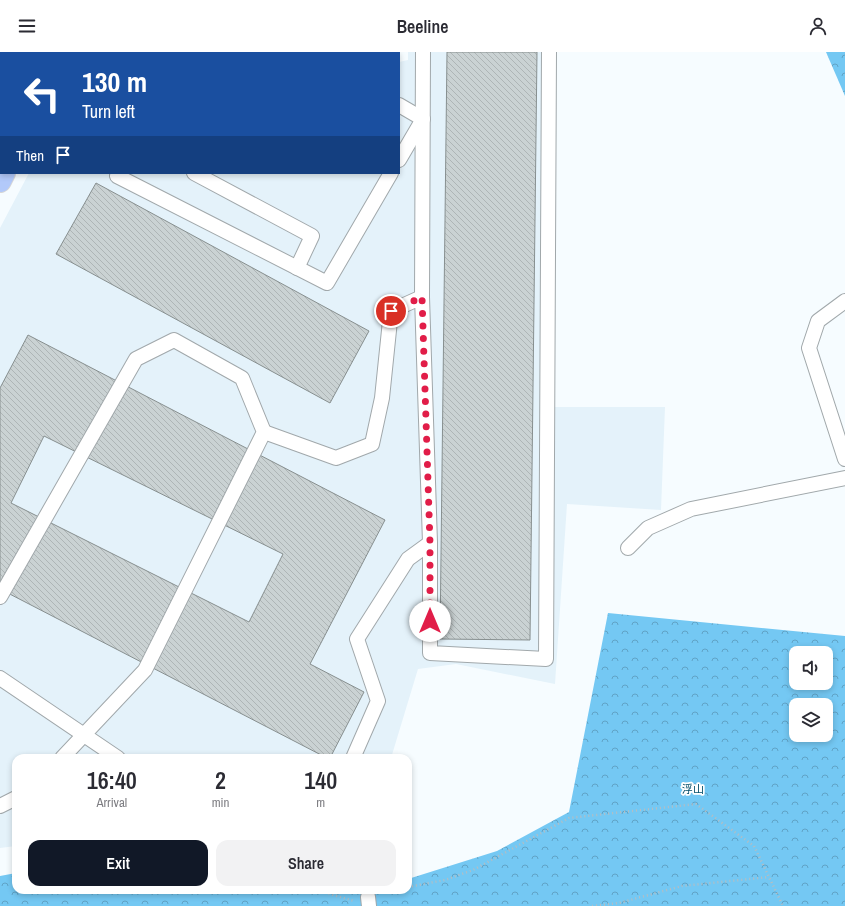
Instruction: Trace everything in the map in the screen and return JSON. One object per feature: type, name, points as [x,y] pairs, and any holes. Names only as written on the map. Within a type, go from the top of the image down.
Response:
[{"type":"street","points":[[424,52],[422,297],[430,543],[430,653],[546,658],[549,52]]},
{"type":"street","points":[[400,105],[423,119]]},
{"type":"street","points":[[400,158],[423,119]]},
{"type":"street","points":[[118,174],[117,176],[327,283],[391,174]]},
{"type":"street","points":[[196,174],[312,236],[297,268]]},
{"type":"street","points":[[0,597],[136,359],[174,340],[242,378],[264,432],[336,458],[372,444],[382,398],[391,311],[422,297]]},
{"type":"street","points":[[845,302],[818,321],[809,348],[845,460]]},
{"type":"street","points":[[66,754],[145,670],[264,432]]},
{"type":"street","points":[[628,548],[648,528],[691,509],[845,478]]},
{"type":"street","points":[[355,754],[378,701],[357,639],[408,559],[430,543]]},
{"type":"street","points":[[0,678],[112,754]]},
{"type":"street","points":[[0,806],[12,800]]},
{"type":"path","points":[[412,886],[445,880],[474,870],[569,818],[696,804],[754,846],[783,906]]},
{"type":"path","points":[[592,906],[619,903],[682,886],[769,877]]},
{"type":"path","points":[[331,894],[358,902],[369,902]]},
{"type":"shaded area","points":[[408,52],[550,52],[554,407],[665,407],[661,510],[567,504],[555,684],[456,664],[418,669],[392,754],[12,754],[12,846],[0,848],[0,228],[28,174],[400,174],[400,62],[408,60]]},
{"type":"green space","points":[[826,52],[845,52],[845,96]]},
{"type":"green space","name":"浮山","points":[[608,613],[845,636],[845,906],[0,906],[0,876],[12,874],[12,894],[412,894],[412,878],[497,851],[569,812]]},
{"type":"building","points":[[447,52],[537,52],[530,640],[440,639]]},
{"type":"building","points":[[96,183],[369,331],[330,403],[56,254]]},
{"type":"building","points":[[28,335],[385,520],[310,664],[364,692],[332,754],[319,754],[0,589],[0,388]],"holes":[[[44,436],[283,554],[249,622],[11,503]]]},
{"type":"route","points":[[391,311],[422,297],[430,543],[430,621]]}]
